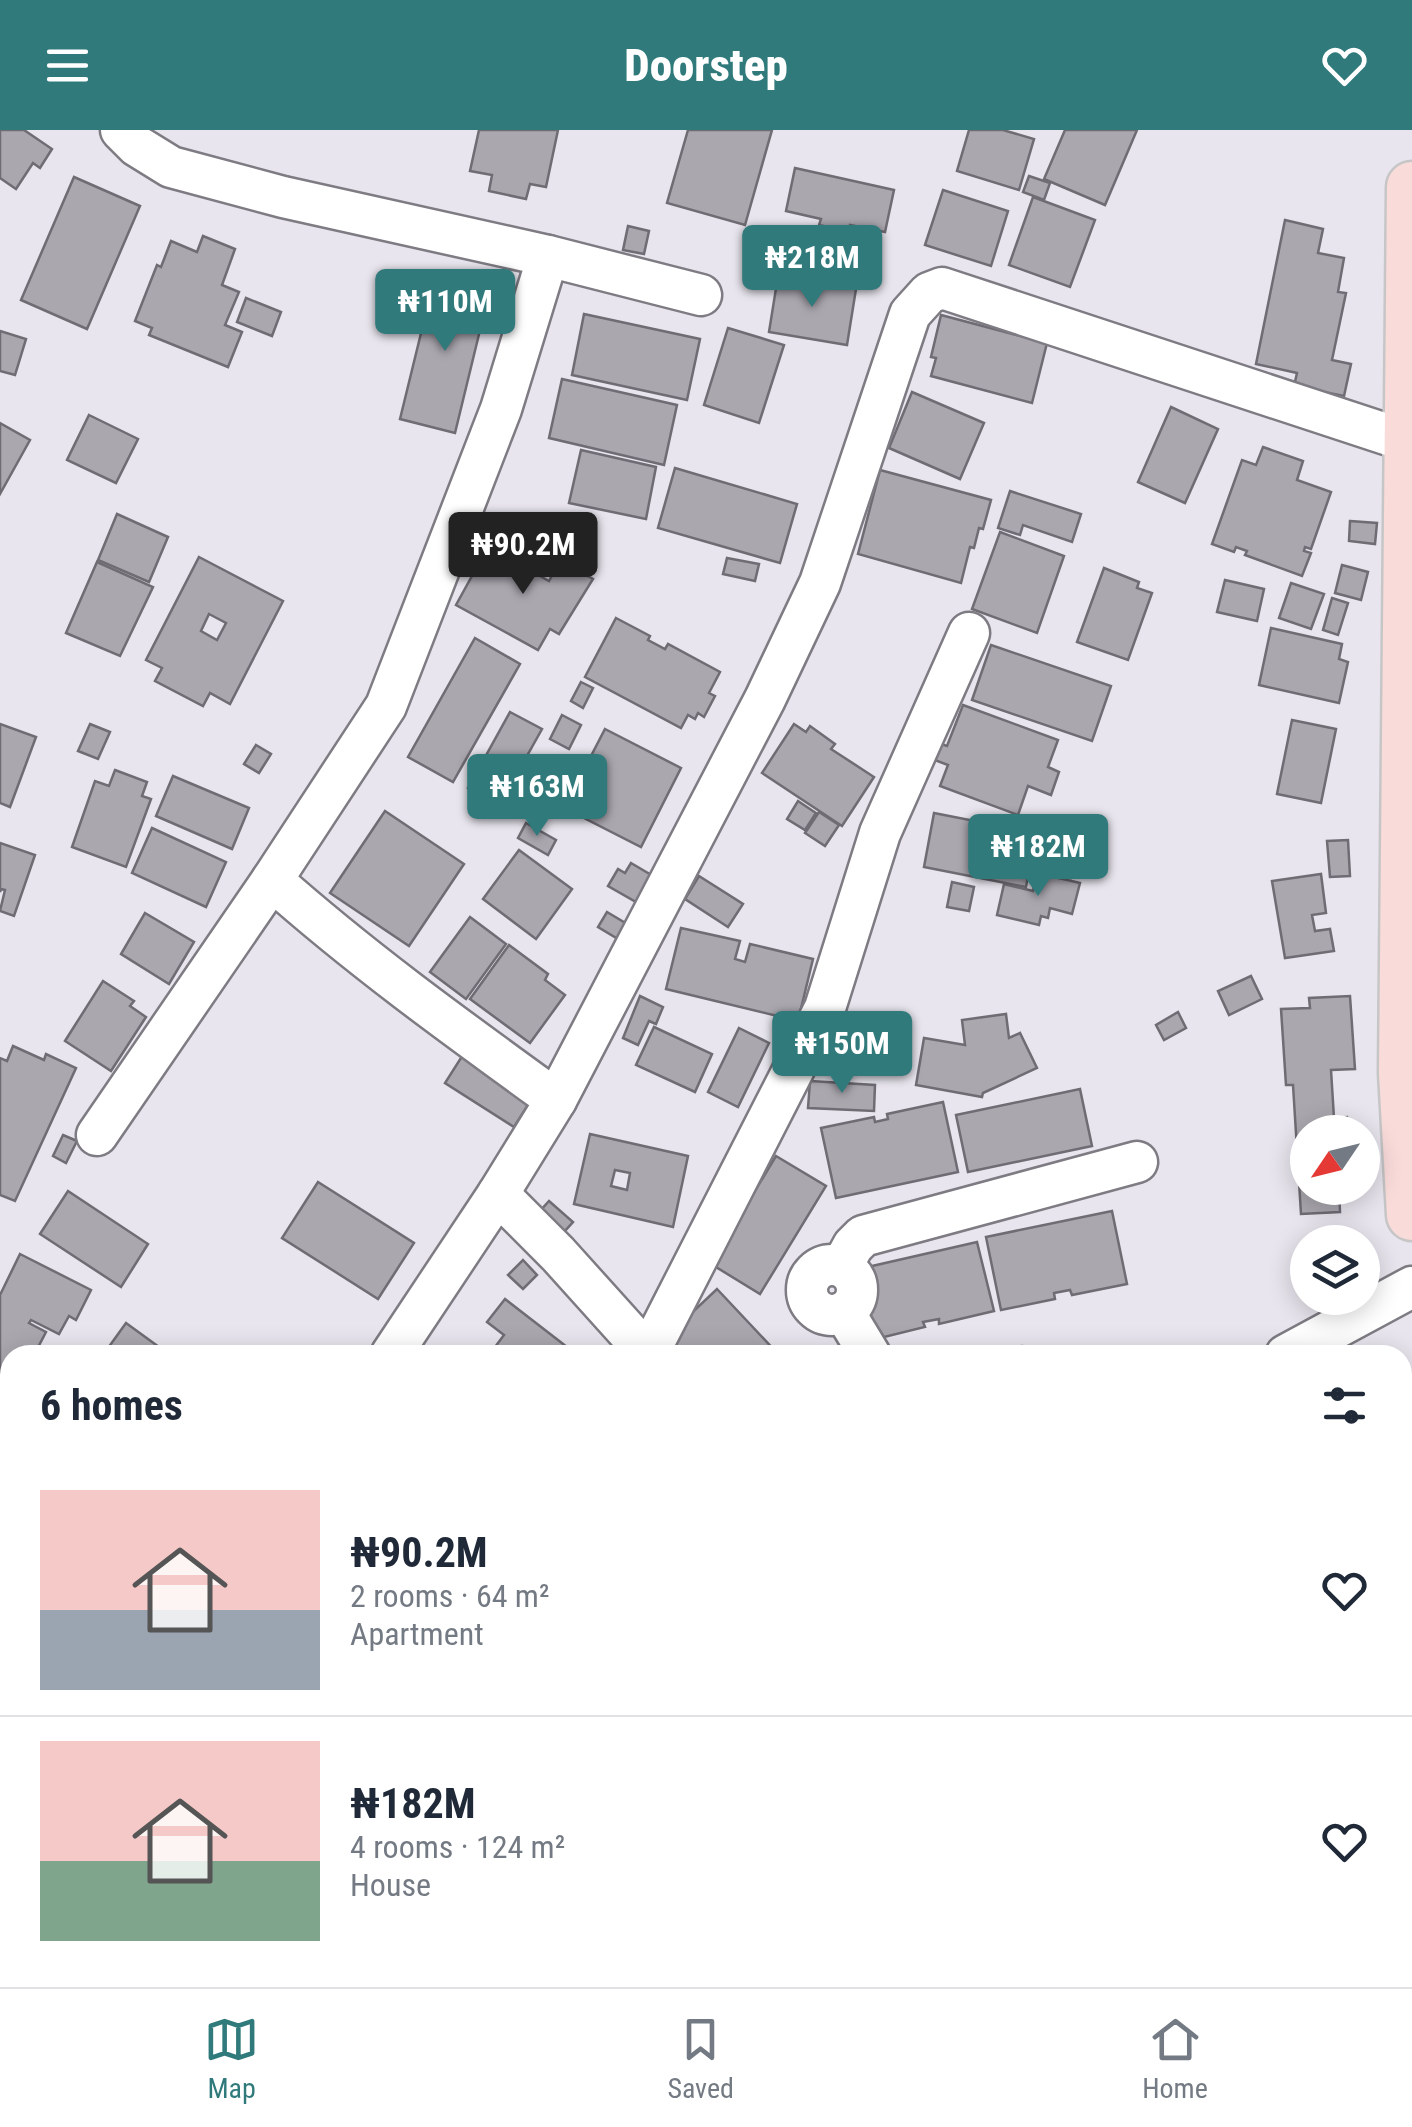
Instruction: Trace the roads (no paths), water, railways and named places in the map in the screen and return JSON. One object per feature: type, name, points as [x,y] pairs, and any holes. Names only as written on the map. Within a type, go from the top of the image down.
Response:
[{"type":"main road","points":[[1412,187],[1404,1072],[1412,1216]]},
{"type":"street","points":[[121,130],[136,146],[171,167],[701,295]]},
{"type":"street","points":[[97,1136],[386,706],[502,409],[548,256]]},
{"type":"street","points":[[397,1345],[556,1100],[765,699],[820,583],[910,314],[928,294],[942,288],[1410,442]]},
{"type":"street","points":[[653,1345],[825,1008],[880,833],[970,633]]},
{"type":"street","points":[[272,880],[406,992],[556,1100]]},
{"type":"street","points":[[864,1345],[844,1312],[858,1294],[857,1282],[842,1266],[852,1246],[863,1236],[1137,1162]]},
{"type":"street","points":[[498,1194],[639,1345]]},
{"type":"street","points":[[1305,1345],[1412,1287]]}]
